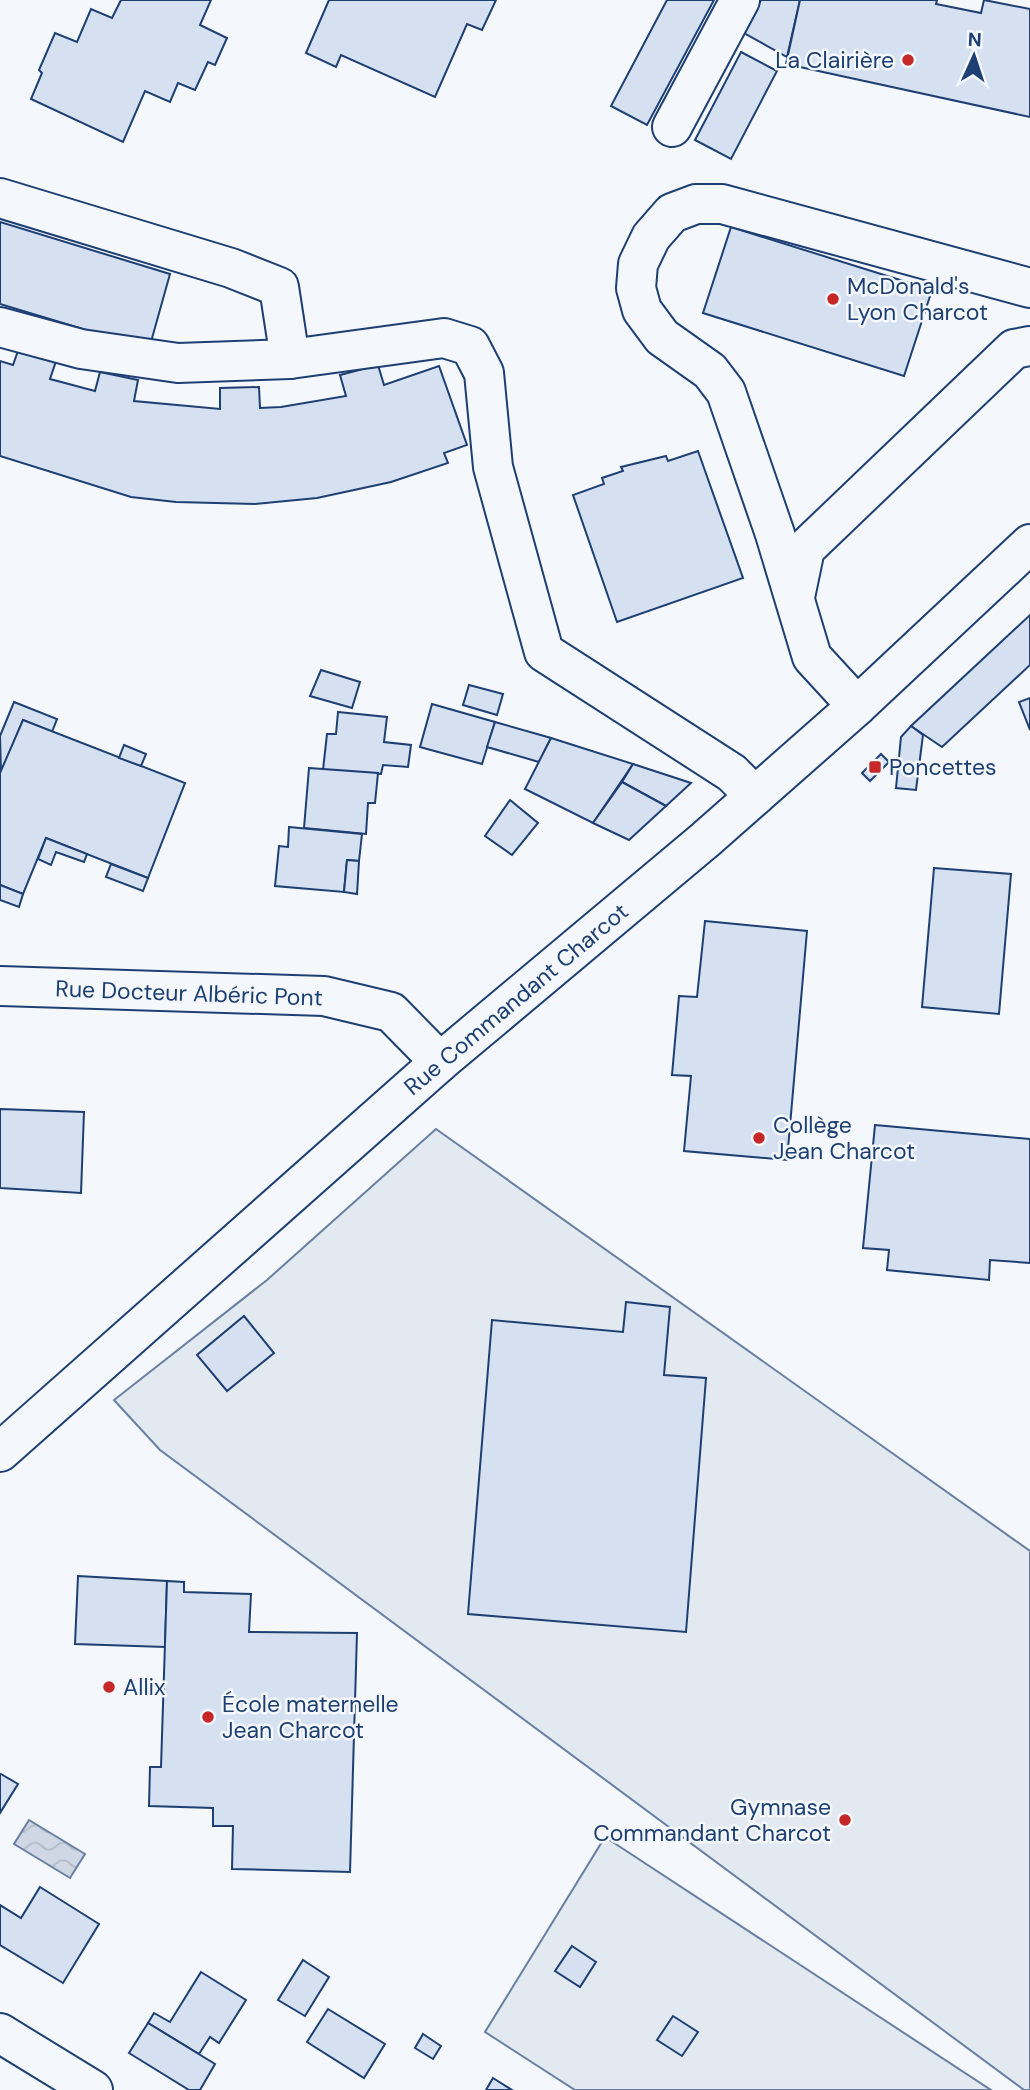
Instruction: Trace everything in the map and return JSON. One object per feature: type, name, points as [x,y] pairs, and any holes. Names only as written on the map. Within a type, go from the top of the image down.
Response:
[{"type":"main road","points":[[672,127],[740,0]]},
{"type":"main road","points":[[0,198],[231,268],[279,287],[290,359]]},
{"type":"main road","points":[[857,706],[812,657],[795,597],[726,392],[710,371],[662,337],[642,310],[636,288],[638,264],[651,237],[672,213],[696,204],[722,204],[1030,288]]},
{"type":"main road","points":[[0,327],[81,349],[178,363],[290,359],[444,338],[470,346],[484,373],[493,467],[544,652],[732,773],[755,796]]},
{"type":"main road","points":[[795,597],[805,549],[1014,349],[1030,346]]},
{"type":"main road","name":"Rue Commandant Charcot","points":[[0,1452],[439,1062],[755,796],[857,706],[1030,544]]},
{"type":"main road","name":"Rue Docteur Albéric Pont","points":[[0,986],[324,996],[391,1012],[439,1062]]},
{"type":"main road","points":[[0,2033],[93,2090]]},
{"type":"shaded area","name":"Gymnase Commandant Charcot","points":[[436,1129],[1030,1551],[1030,2090],[1024,2090],[160,1450],[114,1400],[267,1280]]},
{"type":"shaded area","points":[[605,1837],[991,2090],[575,2090],[485,2032]]},
{"type":"water","points":[[29,1820],[85,1854],[70,1878],[14,1844]]},
{"type":"building","points":[[121,0],[211,0],[200,25],[227,38],[215,65],[208,62],[195,90],[178,83],[170,102],[145,91],[123,142],[31,99],[42,73],[39,70],[55,33],[77,42],[91,9],[112,18]]},
{"type":"building","points":[[329,0],[496,0],[482,30],[467,24],[435,97],[341,55],[336,67],[306,53]]},
{"type":"building","points":[[667,0],[714,0],[647,125],[611,106]]},
{"type":"building","points":[[761,0],[800,0],[787,57],[744,33]]},
{"type":"building","name":"La Clairière","points":[[800,0],[937,0],[936,4],[981,13],[984,0],[1030,9],[1030,117],[786,64]]},
{"type":"building","points":[[741,52],[777,71],[731,159],[695,140]]},
{"type":"building","points":[[0,222],[170,274],[149,349],[0,304]]},
{"type":"building","points":[[731,227],[932,290],[904,376],[703,313]]},
{"type":"building","points":[[20,345],[57,358],[50,379],[95,391],[100,372],[138,380],[134,401],[220,409],[220,388],[259,387],[260,408],[281,407],[346,396],[340,375],[378,365],[384,385],[439,366],[467,445],[444,453],[448,463],[391,482],[317,498],[255,504],[176,502],[131,497],[0,456],[0,361],[13,365]]},
{"type":"building","points":[[698,451],[743,578],[617,622],[573,495],[604,484],[602,478],[623,471],[621,467],[666,456],[668,461]]},
{"type":"building","points":[[1030,615],[1030,665],[942,747],[911,726]]},
{"type":"building","points":[[321,670],[360,682],[352,708],[310,696]]},
{"type":"building","points":[[469,685],[503,694],[497,715],[463,705]]},
{"type":"building","points":[[1030,698],[1030,730],[1019,702]]},
{"type":"building","points":[[14,702],[57,719],[52,732],[23,720],[1,774],[0,736]]},
{"type":"building","points":[[432,704],[495,722],[482,764],[420,747]]},
{"type":"building","points":[[338,712],[387,717],[384,742],[411,745],[408,767],[383,765],[381,774],[323,770],[327,734],[336,734]]},
{"type":"building","points":[[23,720],[185,783],[148,878],[46,838],[23,894],[0,885],[0,773]]},
{"type":"building","points":[[495,722],[551,738],[539,762],[487,747]]},
{"type":"building","points":[[911,726],[923,735],[916,790],[896,788],[901,737]]},
{"type":"building","points":[[551,738],[633,764],[593,823],[525,789]]},
{"type":"building","points":[[124,745],[146,754],[141,766],[119,758]]},
{"type":"building","points":[[881,754],[889,762],[870,781],[862,773]]},
{"type":"building","points":[[633,764],[691,783],[666,806],[622,782]]},
{"type":"building","points":[[309,768],[378,773],[375,803],[368,803],[366,834],[304,828]]},
{"type":"building","points":[[622,782],[666,806],[629,840],[593,823]]},
{"type":"building","points":[[510,800],[538,823],[512,855],[485,836]]},
{"type":"building","points":[[289,827],[362,834],[359,861],[347,860],[344,892],[275,886],[279,846],[288,847]]},
{"type":"building","points":[[46,838],[87,854],[84,862],[56,852],[51,865],[38,859]]},
{"type":"building","points":[[347,860],[359,861],[357,894],[344,892]]},
{"type":"building","points":[[111,864],[148,878],[143,891],[106,877]]},
{"type":"building","points":[[934,868],[1011,874],[999,1014],[922,1007]]},
{"type":"building","points":[[0,885],[23,894],[19,907],[0,900]]},
{"type":"building","points":[[705,921],[807,931],[787,1160],[684,1151],[691,1076],[672,1075],[679,996],[697,997]]},
{"type":"building","points":[[0,1109],[84,1112],[81,1193],[0,1188]]},
{"type":"building","points":[[875,1125],[1030,1139],[1030,1263],[990,1260],[989,1280],[887,1270],[889,1250],[863,1248]]},
{"type":"building","points":[[626,1302],[670,1307],[664,1375],[706,1378],[686,1632],[468,1614],[492,1320],[623,1332]]},
{"type":"building","points":[[244,1316],[274,1353],[227,1391],[197,1355]]},
{"type":"building","points":[[78,1576],[167,1581],[165,1647],[75,1644]]},
{"type":"building","points":[[167,1581],[184,1582],[184,1592],[251,1594],[249,1632],[357,1633],[350,1872],[232,1869],[233,1826],[213,1826],[213,1808],[149,1806],[150,1767],[161,1767]]},
{"type":"building","points":[[0,1775],[18,1784],[0,1813]]},
{"type":"building","points":[[40,1887],[99,1924],[63,1983],[0,1945],[0,1905],[21,1918]]},
{"type":"building","points":[[572,1946],[596,1962],[580,1987],[555,1971]]},
{"type":"building","points":[[303,1960],[329,1977],[305,2016],[278,2000]]},
{"type":"building","points":[[201,1972],[246,2000],[219,2043],[210,2037],[199,2054],[148,2023],[154,2013],[170,2022]]},
{"type":"building","points":[[328,2009],[385,2044],[364,2078],[307,2042]]},
{"type":"building","points":[[673,2016],[698,2032],[682,2056],[657,2040]]},
{"type":"building","points":[[148,2023],[215,2064],[200,2090],[189,2090],[129,2053]]},
{"type":"building","points":[[423,2034],[441,2046],[433,2059],[415,2048]]},
{"type":"building","points":[[493,2078],[512,2090],[486,2090]]},
{"type":"place","name":"La Clairière","points":[[908,60]]},
{"type":"place","name":"McDonald's Lyon Charcot","points":[[833,299]]},
{"type":"place","name":"Poncettes","points":[[875,767]]},
{"type":"place","name":"Collège Jean Charcot","points":[[759,1138]]},
{"type":"place","name":"Allix","points":[[109,1687]]},
{"type":"place","name":"École maternelle Jean Charcot","points":[[208,1717]]},
{"type":"place","name":"Gymnase Commandant Charcot","points":[[845,1820]]}]
